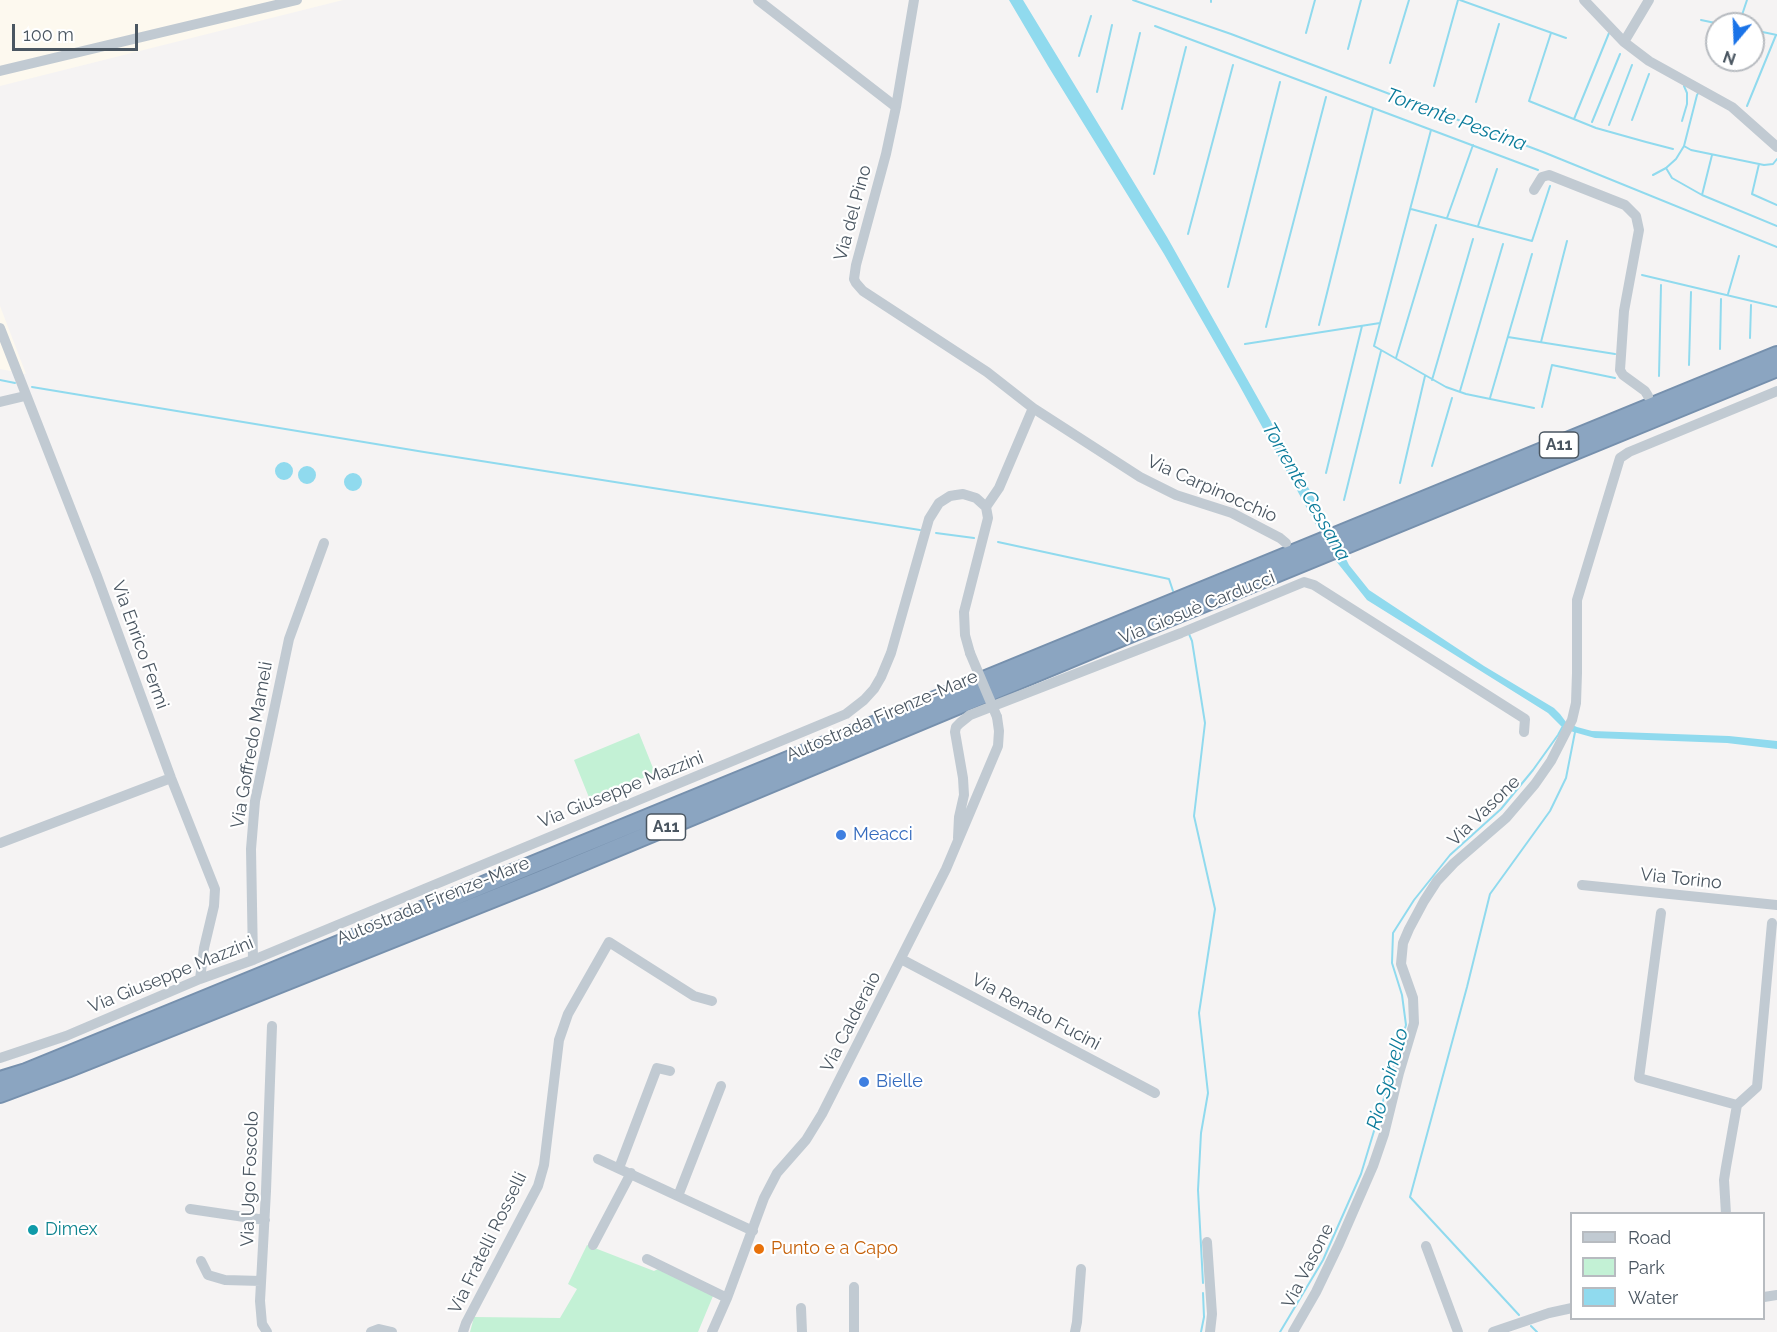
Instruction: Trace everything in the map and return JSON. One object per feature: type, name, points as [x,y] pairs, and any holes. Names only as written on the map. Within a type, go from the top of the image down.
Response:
[{"type":"highway","name":"Autostrada Firenze-Mare","points":[[0,1094],[540,880],[1777,355]]},
{"type":"highway","name":"Autostrada Firenze-Mare","points":[[1343,539],[1777,368]]},
{"type":"highway","name":"Autostrada Firenze-Mare","points":[[0,1080],[26,1072],[1326,547]]},
{"type":"street","points":[[0,71],[297,0]]},
{"type":"street","points":[[758,0],[896,107]]},
{"type":"street","name":"Via del Pino","points":[[914,0],[886,154],[854,279],[862,291],[987,372],[1033,408]]},
{"type":"street","points":[[1584,0],[1624,42],[1649,61],[1732,107],[1777,147]]},
{"type":"street","points":[[1624,42],[1649,0]]},
{"type":"street","points":[[1534,190],[1542,177],[1551,175],[1625,205],[1636,216],[1639,230],[1624,311],[1620,370],[1648,396]]},
{"type":"street","name":"Via Enrico Fermi","points":[[0,328],[97,576],[171,778],[215,889],[214,906],[204,948],[200,979]]},
{"type":"street","name":"Via Vasone","points":[[1293,1332],[1340,1244],[1381,1143],[1414,1023],[1413,998],[1401,964],[1403,943],[1409,929],[1437,881],[1454,863],[1506,818],[1535,784],[1551,761],[1572,720],[1576,703],[1577,600],[1619,461],[1626,453],[1777,391]]},
{"type":"street","points":[[0,402],[25,396]]},
{"type":"street","points":[[986,507],[998,491],[1033,408]]},
{"type":"street","name":"Via Carpinocchio","points":[[1033,408],[1140,477],[1176,495],[1232,513],[1287,543]]},
{"type":"street","points":[[1660,427],[1665,438]]},
{"type":"street","name":"Via Giuseppe Mazzini","points":[[0,1058],[66,1035],[200,979],[253,960],[846,714],[874,689],[886,664],[927,526],[935,508],[950,496],[963,494],[976,498],[986,507]]},
{"type":"street","name":"Via Calderaio","points":[[712,1332],[753,1232],[764,1198],[777,1173],[806,1140],[822,1114],[934,894],[998,746],[997,717],[965,635],[964,612],[988,524],[986,507]]},
{"type":"street","name":"Via Goffredo Mameli","points":[[253,960],[251,849],[255,801],[289,639],[324,543]]},
{"type":"street","name":"Via Giosuè Carducci","points":[[958,838],[964,795],[955,732],[956,727],[970,715],[1181,633],[1302,579],[1525,719],[1524,732]]},
{"type":"street","points":[[0,843],[171,778]]},
{"type":"street","name":"Via Torino","points":[[1582,885],[1777,904]]},
{"type":"street","points":[[1660,913],[1640,1078],[1737,1105]]},
{"type":"street","points":[[1726,1212],[1725,1167],[1737,1105],[1757,1087],[1772,923]]},
{"type":"street","name":"Via Fratelli Rosselli","points":[[463,1332],[538,1186],[544,1165],[559,1040],[568,1014],[609,942],[694,996],[712,1001]]},
{"type":"street","name":"Via Renato Fucini","points":[[901,959],[1155,1093]]},
{"type":"street","name":"Via Ugo Foscolo","points":[[267,1332],[262,1324],[260,1300],[272,1026]]},
{"type":"street","points":[[619,1168],[657,1068],[670,1071]]},
{"type":"street","points":[[678,1196],[721,1086]]},
{"type":"street","points":[[598,1158],[753,1232]]},
{"type":"street","points":[[593,1245],[630,1173]]},
{"type":"street","points":[[189,1209],[265,1220]]},
{"type":"street","points":[[1208,1242],[1212,1314],[1210,1332]]},
{"type":"street","points":[[1426,1246],[1458,1332]]},
{"type":"street","points":[[647,1259],[727,1298]]},
{"type":"street","points":[[201,1261],[208,1275],[225,1280],[261,1281]]},
{"type":"street","points":[[1074,1332],[1077,1322],[1081,1269]]},
{"type":"street","points":[[854,1287],[854,1332]]},
{"type":"street","points":[[801,1308],[802,1332]]},
{"type":"street","points":[[1496,1332],[1549,1313],[1570,1308]]},
{"type":"street","points":[[1516,1332],[1522,1322]]},
{"type":"street","points":[[371,1332],[379,1329],[392,1332]]},
{"type":"shaded area","points":[[0,0],[343,0],[0,86]]},
{"type":"shaded area","points":[[0,306],[26,374],[0,369]]},
{"type":"green space","points":[[639,733],[655,773],[590,800],[574,760]]},
{"type":"green space","points":[[587,1245],[654,1271],[658,1269],[713,1296],[698,1332],[470,1332],[474,1317],[560,1318],[577,1289],[568,1284]]},
{"type":"water","name":"Torrente Cessana","points":[[1009,0],[1023,0],[1167,237],[1326,519],[1349,565],[1369,590],[1484,666],[1554,708],[1566,722],[1577,727],[1592,731],[1729,736],[1777,741],[1777,749],[1727,743],[1595,738],[1570,731],[1561,726],[1548,713],[1367,600],[1336,561],[1164,254]]},
{"type":"water","points":[[284,462],[290,465],[293,471],[290,477],[284,480],[278,477],[275,471],[278,465]]},
{"type":"water","points":[[307,466],[313,469],[316,475],[313,481],[307,484],[301,481],[298,475],[301,469]]},
{"type":"water","points":[[353,473],[359,476],[362,482],[359,488],[353,491],[347,488],[344,482],[347,476]]},
{"type":"waterway","name":"Torrente Pescina","points":[[1133,0],[1231,34],[1543,152],[1777,247]]},
{"type":"waterway","points":[[1306,33],[1315,0]]},
{"type":"waterway","points":[[1348,49],[1361,0]]},
{"type":"waterway","points":[[1390,63],[1409,0]]},
{"type":"waterway","points":[[1434,86],[1458,0]]},
{"type":"waterway","points":[[1460,0],[1566,38]]},
{"type":"waterway","points":[[1743,12],[1747,0]]},
{"type":"waterway","points":[[1079,56],[1091,16]]},
{"type":"waterway","points":[[1701,20],[1705,21]]},
{"type":"waterway","points":[[1476,102],[1499,24]]},
{"type":"waterway","points":[[1097,92],[1112,25]]},
{"type":"waterway","points":[[1155,26],[1538,170]]},
{"type":"waterway","points":[[1765,32],[1777,35]]},
{"type":"waterway","points":[[1122,109],[1140,33]]},
{"type":"waterway","points":[[1551,33],[1529,101],[1596,128],[1673,149]]},
{"type":"waterway","points":[[1574,119],[1609,33]]},
{"type":"waterway","points":[[1747,106],[1776,35]]},
{"type":"waterway","points":[[1154,174],[1186,47]]},
{"type":"waterway","points":[[1592,122],[1620,54]]},
{"type":"waterway","points":[[1188,234],[1233,65]]},
{"type":"waterway","points":[[1609,125],[1632,65]]},
{"type":"waterway","points":[[1632,120],[1649,74]]},
{"type":"waterway","points":[[1228,287],[1280,82]]},
{"type":"waterway","points":[[1682,121],[1687,104],[1687,93],[1684,86]]},
{"type":"waterway","points":[[1653,175],[1676,159],[1684,146],[1699,92]]},
{"type":"waterway","points":[[1266,327],[1326,97]]},
{"type":"waterway","points":[[1319,325],[1373,109]]},
{"type":"waterway","points":[[1431,130],[1374,346],[1446,387],[1466,394],[1534,408]]},
{"type":"waterway","points":[[1447,218],[1473,145]]},
{"type":"waterway","points":[[1684,146],[1691,150],[1764,165],[1773,164],[1777,159]]},
{"type":"waterway","points":[[1702,195],[1712,155]]},
{"type":"waterway","points":[[1759,164],[1752,194],[1777,205]]},
{"type":"waterway","points":[[1666,168],[1672,178],[1702,195],[1777,226]]},
{"type":"waterway","points":[[1478,226],[1497,169]]},
{"type":"waterway","points":[[1411,209],[1532,241],[1550,186]]},
{"type":"waterway","points":[[1396,358],[1436,225]]},
{"type":"waterway","points":[[1432,380],[1473,239]]},
{"type":"waterway","points":[[1541,342],[1567,241]]},
{"type":"waterway","points":[[1460,391],[1503,244]]},
{"type":"waterway","points":[[1490,398],[1532,254]]},
{"type":"waterway","points":[[1728,294],[1739,256]]},
{"type":"waterway","points":[[1642,275],[1777,307]]},
{"type":"waterway","points":[[1659,376],[1661,285]]},
{"type":"waterway","points":[[1689,365],[1691,292]]},
{"type":"waterway","points":[[1720,349],[1721,299]]},
{"type":"waterway","points":[[1750,338],[1751,305]]},
{"type":"waterway","points":[[1245,344],[1380,323]]},
{"type":"waterway","points":[[1326,473],[1362,326]]},
{"type":"waterway","points":[[1508,337],[1615,354]]},
{"type":"waterway","points":[[1344,500],[1381,351]]},
{"type":"waterway","points":[[1542,407],[1552,365],[1615,378]]},
{"type":"waterway","points":[[1400,483],[1425,376]]},
{"type":"waterway","points":[[0,380],[15,383]]},
{"type":"waterway","points":[[32,387],[424,452],[920,530]]},
{"type":"waterway","points":[[1432,466],[1452,398]]},
{"type":"waterway","points":[[936,533],[974,538]]},
{"type":"waterway","points":[[998,542],[1169,579],[1173,591]]},
{"type":"waterway","points":[[1189,634],[1205,723],[1194,816],[1215,909],[1199,1013],[1208,1093],[1201,1133],[1198,1190],[1203,1283]]},
{"type":"waterway","name":"Rio Spinello","points":[[1280,1332],[1323,1260],[1361,1174],[1406,1025],[1402,995],[1392,963],[1393,933],[1414,900],[1450,855],[1501,809],[1533,770],[1564,724]]},
{"type":"waterway","points":[[1519,1315],[1410,1197],[1490,894],[1550,811],[1566,778],[1575,732]]},
{"type":"waterway","points":[[1201,1332],[1204,1317],[1203,1293]]},
{"type":"waterway","points":[[1531,1326],[1537,1332]]},
{"type":"place","name":"Meacci","points":[[841,835]]},
{"type":"place","name":"Bielle","points":[[864,1082]]},
{"type":"place","name":"Dimex","points":[[33,1230]]},
{"type":"place","name":"Punto e a Capo","points":[[759,1249]]}]
